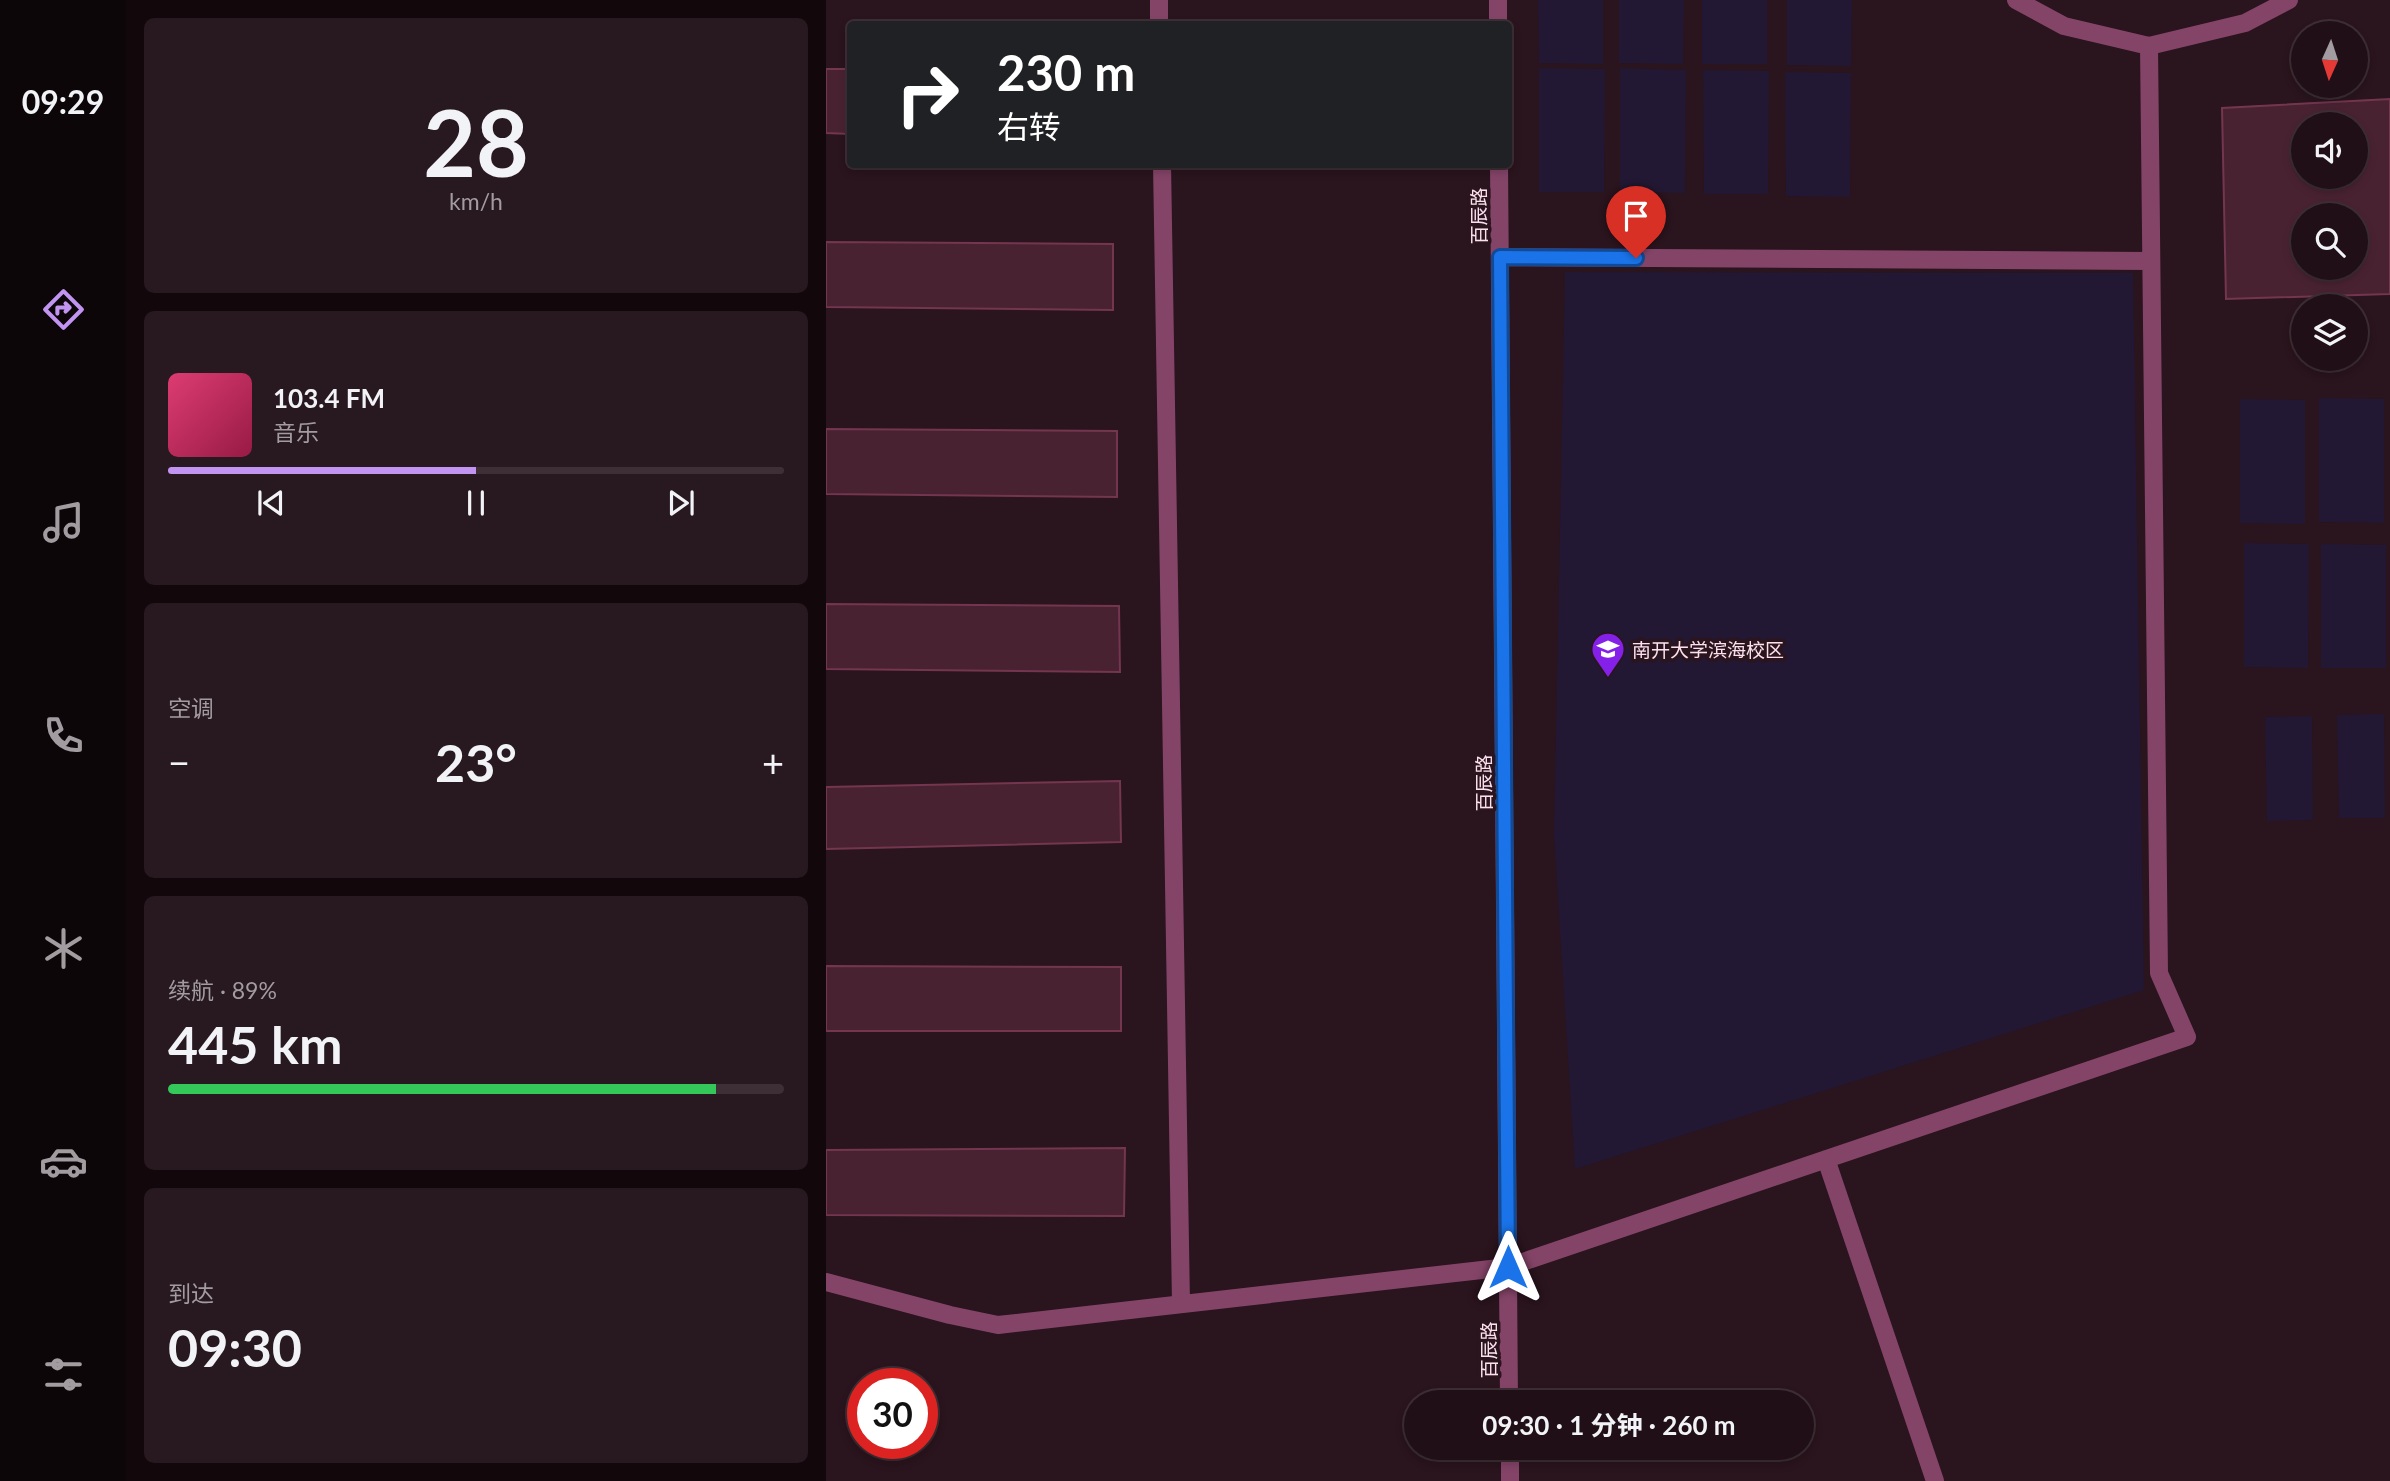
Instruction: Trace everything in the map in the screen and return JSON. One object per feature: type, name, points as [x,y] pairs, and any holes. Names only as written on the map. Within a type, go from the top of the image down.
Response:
[{"type":"street","points":[[1159,0],[1159,21]]},
{"type":"street","points":[[1498,0],[1498,21]]},
{"type":"street","points":[[2016,0],[2064,26],[2149,46],[2245,23],[2289,0]]},
{"type":"street","points":[[826,1282],[998,1325],[1508,1267],[2187,1037],[2159,973],[2149,46]]},
{"type":"street","points":[[1162,168],[1181,1304]]},
{"type":"street","name":"百辰路","points":[[1499,168],[1509,1390]]},
{"type":"street","points":[[1500,257],[2151,261]]},
{"type":"street","points":[[1826,1159],[1935,1481]]},
{"type":"street","points":[[1510,1460],[1510,1481]]},
{"type":"shaded area","points":[[1538,0],[1603,0],[1603,64],[1539,63]]},
{"type":"shaded area","points":[[1619,0],[1684,0],[1683,64],[1619,63]]},
{"type":"shaded area","points":[[1702,0],[1767,0],[1767,64],[1702,64]]},
{"type":"shaded area","points":[[1787,0],[1852,0],[1851,66],[1787,65]]},
{"type":"shaded area","points":[[1539,68],[1605,69],[1604,192],[1539,192]]},
{"type":"shaded area","points":[[1620,68],[1686,70],[1685,193],[1620,192]]},
{"type":"shaded area","points":[[1703,70],[1769,71],[1768,194],[1704,194]]},
{"type":"shaded area","points":[[1785,72],[1851,73],[1850,197],[1786,196]]},
{"type":"shaded area","points":[[1565,272],[2133,273],[2144,990],[1575,1169],[1554,835]]},
{"type":"shaded area","points":[[2319,398],[2384,399],[2384,523],[2319,522]]},
{"type":"shaded area","points":[[2240,399],[2305,400],[2305,524],[2240,523]]},
{"type":"shaded area","points":[[2244,543],[2309,544],[2308,668],[2244,667]]},
{"type":"shaded area","points":[[2321,544],[2386,545],[2386,668],[2321,668]]},
{"type":"shaded area","points":[[2384,714],[2385,818],[2339,818],[2337,715]]},
{"type":"shaded area","points":[[2312,716],[2313,820],[2267,821],[2265,717]]},
{"type":"building","points":[[826,69],[847,69],[847,134],[826,133]]},
{"type":"building","points":[[2390,99],[2390,294],[2291,294],[2291,297],[2226,299],[2222,108]]},
{"type":"building","points":[[826,242],[1113,244],[1113,310],[826,307]]},
{"type":"building","points":[[826,429],[1117,431],[1117,497],[826,494]]},
{"type":"building","points":[[826,604],[1119,606],[1120,672],[826,669]]},
{"type":"building","points":[[1120,781],[1121,842],[826,849],[826,787]]},
{"type":"building","points":[[826,966],[1121,967],[1121,1031],[826,1031]]},
{"type":"building","points":[[1125,1148],[1124,1216],[826,1215],[826,1150]]},
{"type":"place","name":"南开大学滨海校区","points":[[1608,679]]},
{"type":"route","points":[[1508,1267],[1500,257],[1636,258]]}]
